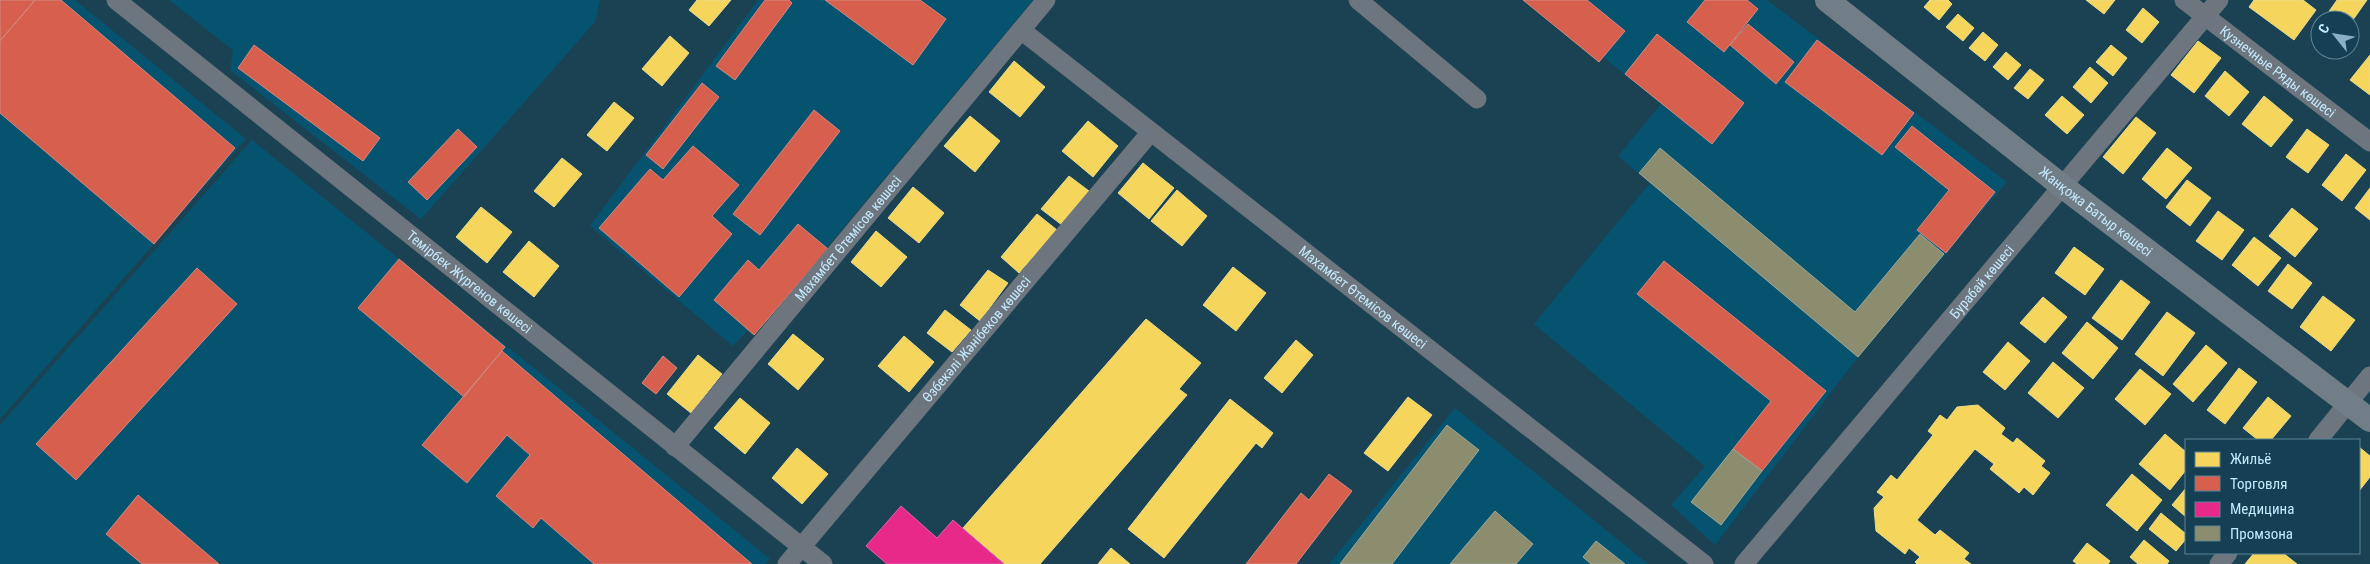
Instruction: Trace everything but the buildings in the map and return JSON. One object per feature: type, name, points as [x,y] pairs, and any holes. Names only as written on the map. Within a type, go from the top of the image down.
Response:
[{"type":"main road","name":"Жанқожа Батыр көшесі","points":[[1827,0],[2062,186],[2370,420]]},
{"type":"street","name":"Темірбек Жүргенов көшесі","points":[[116,0],[823,564]]},
{"type":"street","name":"Махамбет Өтемісов көшесі","points":[[675,447],[1046,0]]},
{"type":"street","points":[[1358,0],[1477,99]]},
{"type":"street","name":"Кузнечные Ряды көшесі","points":[[2184,0],[2370,142]]},
{"type":"street","name":"Бурабай көшесі","points":[[1744,564],[2219,0]]},
{"type":"street","name":"Махамбет Өтемісов көшесі","points":[[1021,30],[1150,133],[1704,564]]},
{"type":"street","name":"Өзбекәлі Жәнібеков көшесі","points":[[787,564],[1150,133]]},
{"type":"street","points":[[2319,439],[2370,376]]},
{"type":"street","points":[[2219,564],[2227,554]]},
{"type":"shaded area","points":[[0,0],[75,0],[246,139],[0,419]]},
{"type":"shaded area","points":[[169,0],[600,0],[595,22],[421,219],[230,70],[233,50]]},
{"type":"shaded area","points":[[758,0],[1033,0],[754,335],[748,330],[733,346],[590,226]]},
{"type":"shaded area","points":[[1523,0],[1767,0],[2007,182],[1858,357],[1715,545],[1671,505],[1705,466],[1534,324],[1650,183],[1618,156],[1661,104],[1603,57],[1599,62]]},
{"type":"shaded area","points":[[252,140],[770,559],[765,564],[0,564],[0,425]]},
{"type":"shaded area","points":[[1455,408],[1648,564],[1329,564]]}]
